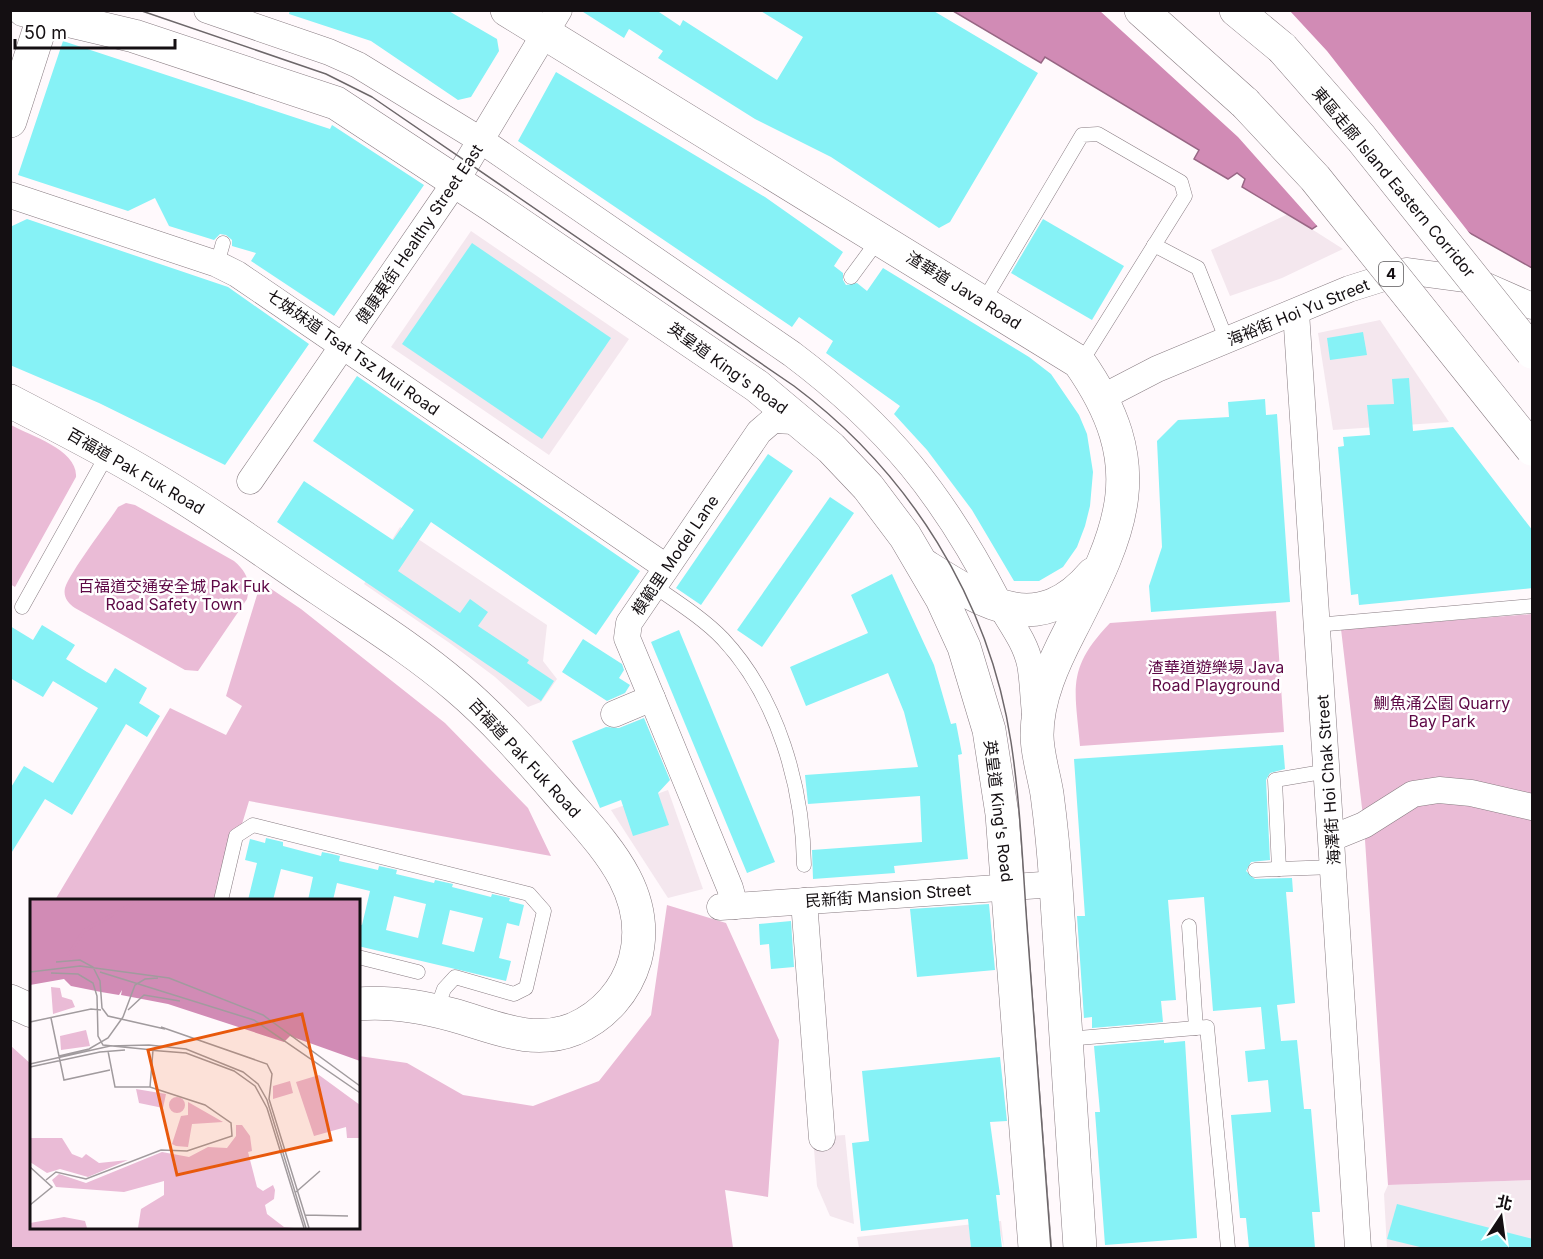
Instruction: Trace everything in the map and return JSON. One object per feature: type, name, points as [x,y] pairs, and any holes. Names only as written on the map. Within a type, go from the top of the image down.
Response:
[{"type":"main road","name":"渣華道 Java Road","points":[[507,10],[552,22],[880,237],[1080,364],[1103,397],[1118,434],[1124,481],[1121,507],[1108,556],[1057,657],[1045,686],[1037,735]]},
{"type":"main road","name":"4","points":[[1141,10],[1245,103],[1315,178],[1533,449]]},
{"type":"main road","points":[[1236,10],[1282,48]]},
{"type":"main road","name":"東區走廊 Island Eastern Corridor","points":[[1256,10],[1282,48],[1361,138],[1533,352]]},
{"type":"main road","points":[[10,121],[37,12]]},
{"type":"main road","name":"英皇道 King's Road","points":[[37,12],[134,36],[336,103],[456,181],[757,386],[807,427],[868,487],[899,527],[923,565],[964,647],[980,696],[997,773],[1008,886],[1035,1248]]},
{"type":"main road","name":"百福道 Pak Fuk Road","points":[[10,401],[108,453],[214,517],[445,677],[518,746],[602,843],[622,871],[631,889],[638,915],[637,949],[625,985],[611,1003],[593,1019],[560,1033],[534,1036],[511,1033],[436,1011],[390,1004],[360,1004]]},
{"type":"main road","points":[[923,565],[964,591],[1001,607],[1029,612],[1058,603],[1075,592],[1108,556]]},
{"type":"main road","points":[[1037,735],[1050,816],[1056,884],[1080,1248]]},
{"type":"main road","points":[[10,1001],[30,1010]]},
{"type":"street","points":[[207,10],[329,52],[358,65],[482,141],[792,354],[834,386],[891,440],[960,530],[1001,607],[1013,624],[1029,663],[1037,735]]},
{"type":"street","name":"健康東街 Healthy Street East","points":[[250,481],[456,181],[552,22]]},
{"type":"street","name":"七姊妹道 Tsat Tsz Mui Road","points":[[10,195],[129,241],[220,254],[256,286],[344,346],[660,577]]},
{"type":"street","name":"海裕街 Hoi Yu Street","points":[[1103,397],[1150,373],[1349,289],[1406,271],[1439,273],[1473,280],[1533,306]]},
{"type":"street","name":"海澤街 Hoi Chak Street","points":[[1296,312],[1358,1248]]},
{"type":"street","name":"模範里 Model Lane","points":[[652,698],[626,630],[765,425],[773,420],[783,419],[807,427]]},
{"type":"street","points":[[614,714],[652,698]]},
{"type":"street","name":"民新街 Mansion Street","points":[[652,698],[730,888],[728,907],[1056,884]]},
{"type":"street","points":[[1332,838],[1354,830],[1413,794],[1439,790],[1471,793],[1533,807]]},
{"type":"street","points":[[804,902],[822,1138]]},
{"type":"lane","points":[[983,302],[1082,135],[1098,134],[1181,182],[1185,196],[1080,364]]},
{"type":"lane","points":[[852,277],[880,237]]},
{"type":"lane","points":[[1154,245],[1198,268],[1227,341]]},
{"type":"lane","points":[[22,607],[108,453]]},
{"type":"lane","points":[[660,577],[723,639],[752,676],[776,721],[804,834],[804,865]]},
{"type":"lane","points":[[1316,625],[1533,606]]},
{"type":"lane","points":[[1279,869],[1275,780],[1328,771]]},
{"type":"lane","points":[[221,899],[236,836],[253,825],[529,894],[544,911],[526,988],[514,994],[454,977],[444,989],[436,1011]]},
{"type":"lane","points":[[1255,870],[1334,867]]},
{"type":"lane","points":[[1189,926],[1196,1028]]},
{"type":"lane","points":[[360,958],[418,972]]},
{"type":"lane","points":[[1067,1039],[1207,1027],[1228,1248]]},
{"type":"shaded area","points":[[953,11],[1532,11],[1532,268],[1381,183],[1312,229],[1242,187],[1245,179],[1237,173],[1228,179],[1194,159],[1199,150],[1045,57],[1041,63]]},
{"type":"shaded area","points":[[1288,214],[1343,249],[1282,278],[1230,296],[1211,250]]},
{"type":"shaded area","points":[[471,231],[629,339],[549,455],[391,347]]},
{"type":"shaded area","points":[[1380,320],[1449,422],[1333,430],[1318,333]]},
{"type":"shaded area","points":[[400,527],[547,625],[543,661],[557,679],[541,702],[528,707],[495,677],[451,644],[364,584]]},
{"type":"shaded area","points":[[668,790],[703,889],[668,898],[611,810]]},
{"type":"shaded area","points":[[845,1135],[854,1224],[830,1216],[817,1186],[813,1137]]},
{"type":"shaded area","points":[[1532,1180],[1532,1248],[1387,1248],[1384,1194],[1388,1185]]},
{"type":"shaded area","points":[[1001,1221],[1004,1248],[998,1223],[969,1226],[971,1248],[859,1248],[857,1237]]},
{"type":"green space","points":[[11,425],[62,452],[75,467],[76,477],[15,587],[10,584]]},
{"type":"green space","name":"百福道交通安全城 Pak Fuk Road Safety Town","points":[[126,503],[135,505],[234,561],[247,578],[247,599],[198,671],[185,670],[75,608],[65,597],[65,588],[74,571],[118,507]]},
{"type":"green space","points":[[261,582],[301,609],[445,723],[528,808],[551,856],[249,801],[219,899],[56,899],[170,708],[226,735],[242,706],[226,696]]},
{"type":"green space","name":"渣華道遊樂場 Java Road Playground","points":[[1276,611],[1284,732],[1080,746],[1076,694],[1080,667],[1086,653],[1110,623]]},
{"type":"green space","name":"鰂魚涌公園 Quarry Bay Park","points":[[1532,614],[1532,1180],[1388,1185],[1364,825],[1341,629]]},
{"type":"green space","points":[[667,905],[726,923],[779,1040],[768,1197],[725,1190],[733,1248],[11,1248],[11,1046],[30,1063],[30,1229],[360,1229],[360,1056],[407,1063],[463,1095],[533,1106],[599,1081],[651,1015]]},
{"type":"pier","points":[[1100,11],[1290,11],[1327,51],[1474,239],[1381,186],[1319,228],[1238,137]]},
{"type":"building","points":[[290,10],[447,10],[497,39],[499,51],[471,97],[458,100],[371,41],[289,14]]},
{"type":"building","points":[[580,10],[656,10],[680,26],[683,20],[777,80],[803,37],[759,10],[932,10],[1038,73],[950,222],[939,228],[831,157],[755,119],[658,58],[663,51],[629,29],[624,38]]},
{"type":"building","points":[[63,41],[330,129],[332,125],[424,185],[334,316],[251,261],[256,253],[232,246],[232,240],[226,235],[220,234],[214,240],[169,226],[155,198],[128,211],[18,175]]},
{"type":"building","points":[[556,72],[765,197],[843,252],[834,266],[843,273],[846,285],[857,283],[867,291],[883,268],[1029,357],[1051,374],[1079,415],[1087,434],[1093,472],[1090,506],[1085,526],[1077,547],[1063,567],[1039,581],[1014,581],[972,510],[927,450],[894,414],[900,406],[826,353],[833,341],[799,317],[792,327],[518,141]]},
{"type":"building","points":[[27,219],[228,287],[309,344],[225,465],[99,403],[10,365],[10,227]]},
{"type":"building","points":[[1043,219],[1124,266],[1092,320],[1011,273]]},
{"type":"building","points":[[472,243],[611,338],[542,439],[402,344]]},
{"type":"building","points":[[1363,332],[1367,355],[1330,360],[1327,338]]},
{"type":"building","points":[[357,376],[640,571],[596,635],[431,522],[398,571],[460,613],[470,599],[488,612],[478,626],[529,660],[527,663],[554,681],[541,701],[277,522],[304,481],[393,540],[414,510],[313,441]]},
{"type":"building","points":[[1409,378],[1413,431],[1453,427],[1533,531],[1533,588],[1359,605],[1358,594],[1351,595],[1338,447],[1344,446],[1343,437],[1370,435],[1367,405],[1394,404],[1392,379]]},
{"type":"building","points":[[1265,399],[1266,415],[1277,414],[1290,602],[1151,612],[1149,586],[1162,547],[1157,441],[1178,420],[1229,417],[1228,402]]},
{"type":"building","points":[[768,454],[793,471],[701,605],[676,588]]},
{"type":"building","points":[[830,497],[854,513],[762,647],[737,630]]},
{"type":"building","points":[[892,574],[934,665],[951,724],[956,723],[962,754],[958,755],[968,859],[894,866],[895,873],[813,879],[812,850],[922,842],[920,796],[808,804],[805,775],[918,767],[904,712],[888,673],[806,706],[790,667],[868,633],[851,595]]},
{"type":"building","points":[[42,625],[75,645],[66,659],[87,672],[106,683],[115,668],[147,688],[139,703],[160,716],[147,737],[126,724],[72,815],[45,799],[10,855],[10,789],[24,766],[53,783],[98,708],[53,681],[43,697],[10,678],[10,626],[33,640]]},
{"type":"building","points":[[679,630],[775,862],[747,873],[651,642]]},
{"type":"building","points":[[583,639],[622,664],[624,670],[619,678],[630,685],[625,693],[607,701],[562,672]]},
{"type":"building","points":[[644,718],[670,780],[658,793],[669,825],[633,836],[621,800],[600,808],[572,741],[606,727],[619,728]]},
{"type":"building","points":[[1283,745],[1285,769],[1270,773],[1266,780],[1270,860],[1251,862],[1246,871],[1255,879],[1292,878],[1293,892],[1286,892],[1295,1003],[1277,1005],[1281,1041],[1297,1040],[1304,1109],[1311,1109],[1320,1212],[1312,1212],[1315,1248],[1249,1248],[1246,1218],[1240,1218],[1231,1115],[1271,1112],[1268,1080],[1248,1082],[1245,1051],[1265,1049],[1261,1007],[1213,1011],[1204,897],[1168,900],[1176,1000],[1161,1001],[1163,1022],[1092,1028],[1092,1017],[1084,1018],[1077,916],[1085,916],[1074,759]]},
{"type":"building","points":[[266,838],[283,842],[283,846],[321,856],[322,852],[340,856],[339,861],[378,870],[379,866],[397,870],[396,874],[434,883],[435,880],[453,884],[452,887],[491,897],[492,894],[510,898],[509,901],[524,905],[519,926],[507,923],[499,958],[511,961],[506,981],[360,946],[360,924],[362,925],[370,891],[337,883],[333,899],[308,899],[313,877],[281,869],[273,899],[248,899],[257,863],[245,860],[250,839],[265,843]],"holes":[[[394,896],[426,904],[418,938],[386,930]],[[450,910],[483,918],[474,952],[442,944]]]},
{"type":"building","points":[[989,904],[995,970],[917,977],[910,909]]},
{"type":"building","points":[[791,921],[794,967],[771,969],[769,944],[760,945],[759,924]]},
{"type":"building","points":[[1164,1040],[1164,1043],[1185,1041],[1197,1238],[1105,1245],[1095,1112],[1100,1112],[1094,1046]]},
{"type":"building","points":[[1000,1057],[1007,1121],[990,1122],[1000,1195],[996,1195],[1002,1248],[971,1248],[968,1219],[861,1231],[852,1143],[869,1141],[862,1071]]},
{"type":"building","points":[[1397,1204],[1533,1239],[1533,1248],[1424,1248],[1387,1239]]},
{"type":"tram line","points":[[139,10],[326,74],[372,97],[794,386],[835,420],[873,458],[907,499],[937,543],[963,589],[984,638],[1000,689],[1011,742],[1019,816],[1051,1248]]}]
